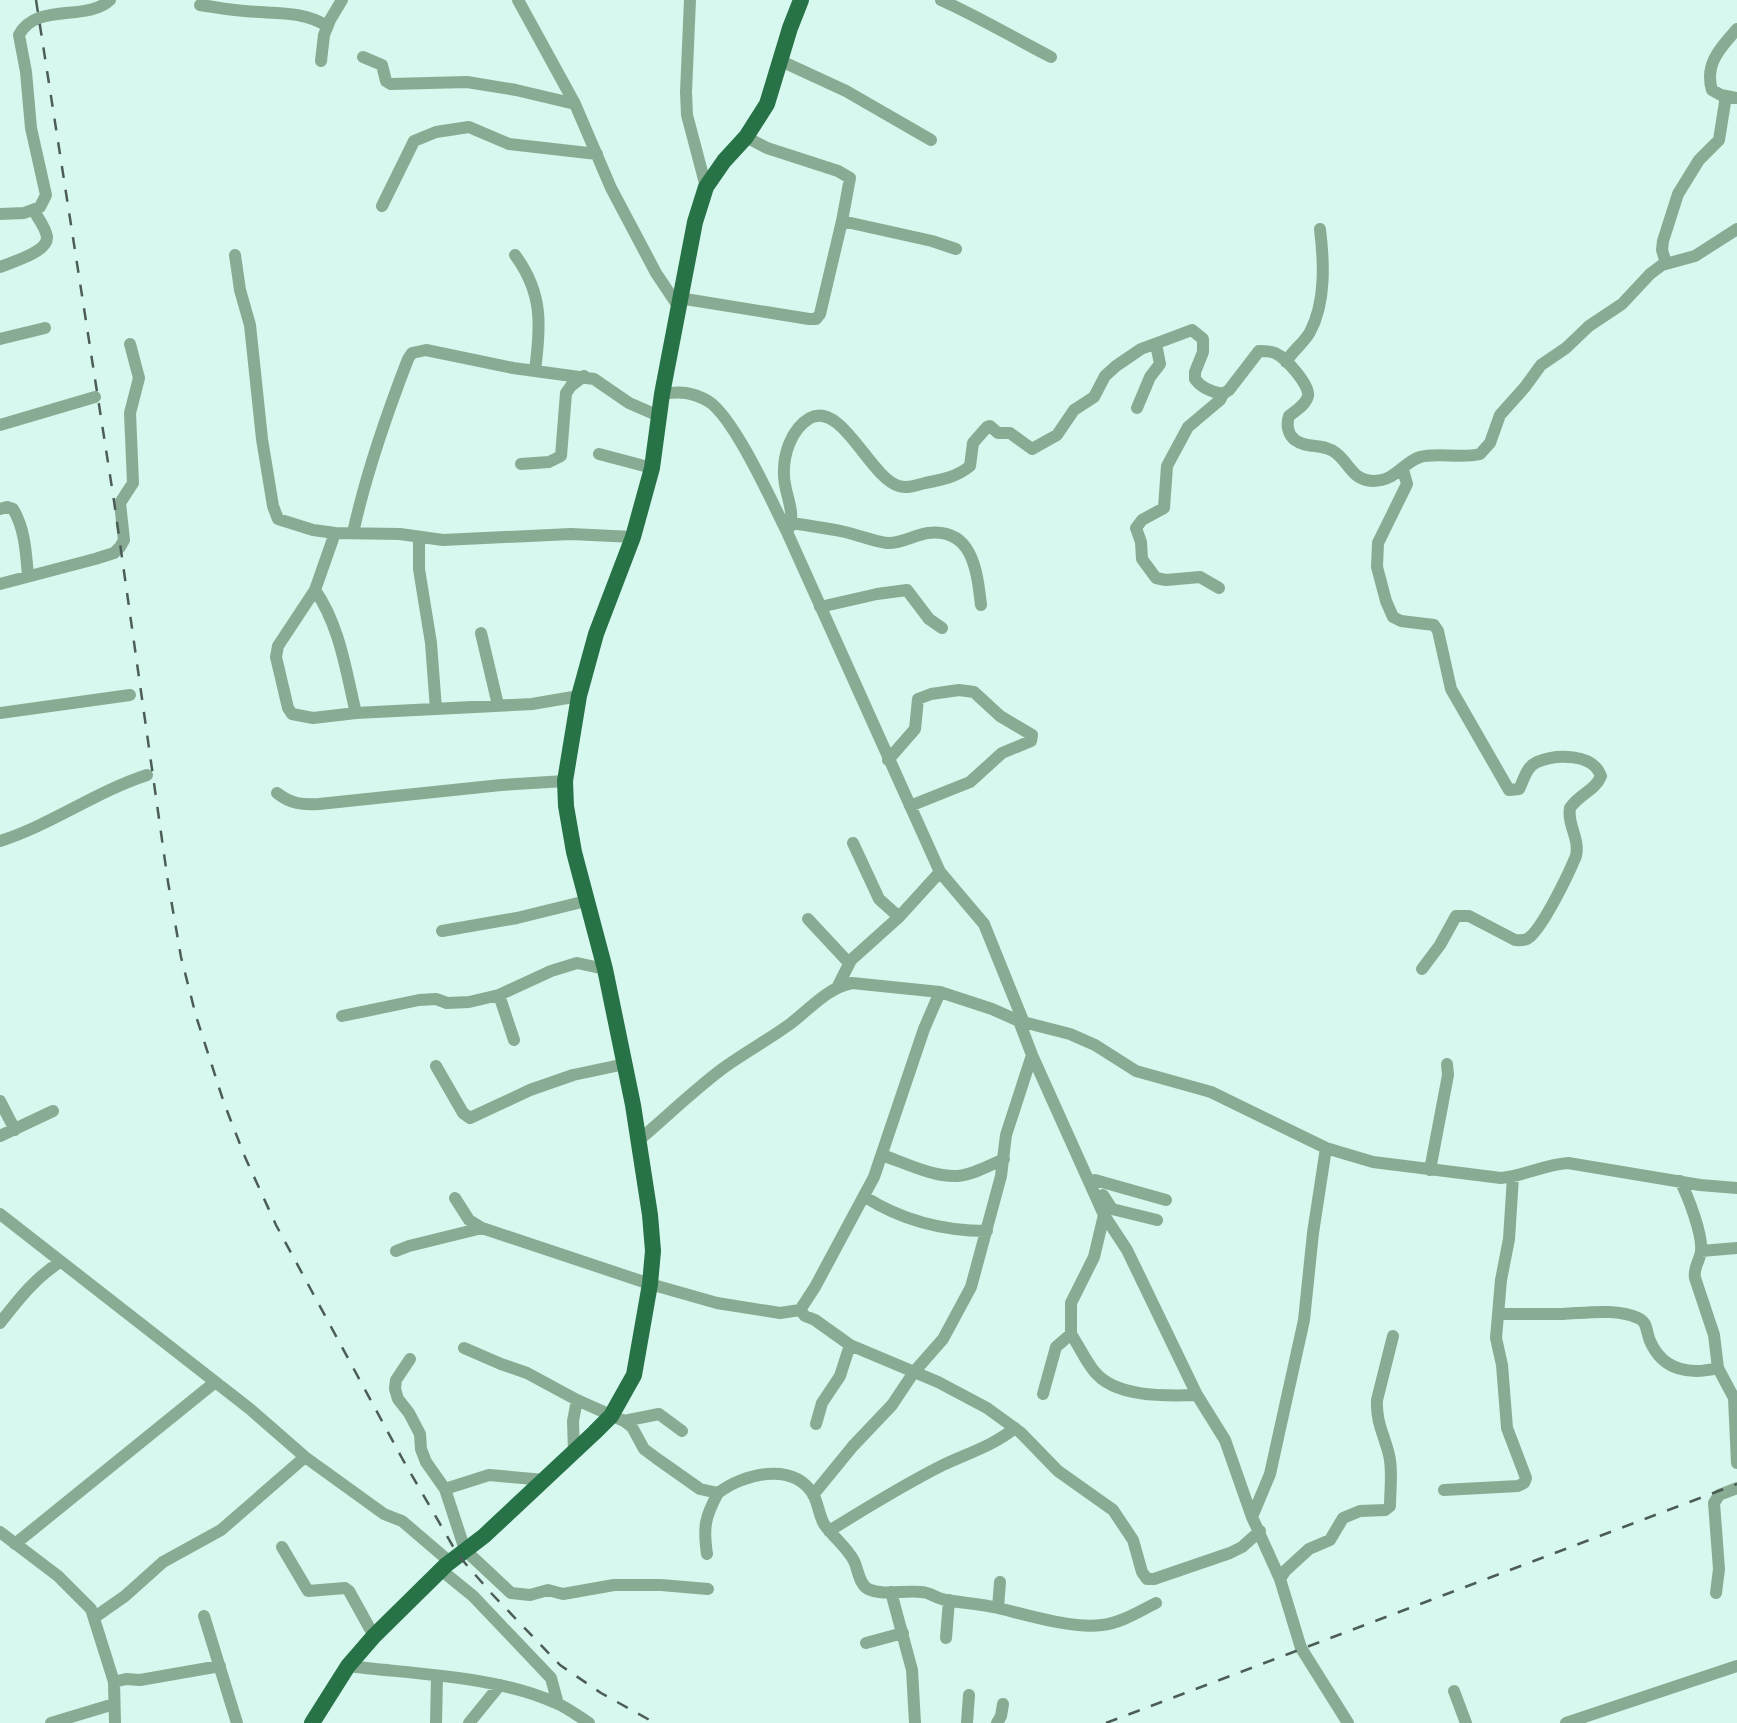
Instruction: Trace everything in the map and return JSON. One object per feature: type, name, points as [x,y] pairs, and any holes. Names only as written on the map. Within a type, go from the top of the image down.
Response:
[{"type":"main road","points":[[312,1723],[348,1666],[374,1636],[445,1566],[574,1452],[617,1418],[634,1375],[650,1284],[653,1251],[650,1215],[639,1140],[605,969],[573,852],[565,781],[579,696],[596,634],[633,537],[652,468],[662,394],[695,222],[706,187],[724,161],[746,137],[767,104],[801,0]]},
{"type":"street","points":[[0,214],[34,211],[40,207],[46,195],[31,128],[26,72],[19,35],[39,19],[64,12],[96,8],[110,0]]},
{"type":"street","points":[[321,61],[327,26],[342,0]]},
{"type":"street","points":[[518,0],[575,104],[611,188],[656,274],[679,302],[816,319],[828,288],[850,182],[847,175],[767,148],[746,137]]},
{"type":"street","points":[[690,0],[687,115],[706,187]]},
{"type":"street","points":[[941,0],[996,26],[1051,57]]},
{"type":"street","points":[[200,5],[299,14],[314,18],[327,26]]},
{"type":"street","points":[[1666,263],[1662,250],[1663,241],[1678,194],[1699,160],[1719,140],[1732,97],[1712,90],[1709,76],[1711,64],[1720,48],[1737,29]]},
{"type":"street","points":[[363,57],[382,65],[386,81],[390,84],[467,82],[575,104]]},
{"type":"street","points":[[781,61],[846,91],[931,140]]},
{"type":"street","points":[[382,206],[414,141],[436,132],[469,127],[509,144],[597,154]]},
{"type":"street","points":[[0,267],[31,254],[46,244],[45,231],[34,211]]},
{"type":"street","points":[[842,221],[956,249]]},
{"type":"street","points":[[1286,362],[1309,333],[1318,310],[1323,253],[1320,229]]},
{"type":"street","points":[[1219,588],[1200,577],[1166,580],[1156,578],[1142,559],[1141,542],[1136,528],[1142,520],[1164,508],[1167,466],[1188,428],[1220,400],[1259,351],[1273,352],[1305,381],[1308,392],[1305,402],[1289,416],[1289,433],[1296,441],[1329,449],[1338,454],[1350,472],[1361,479],[1375,481],[1387,478],[1424,456],[1474,456],[1484,452],[1500,415],[1541,365],[1566,348],[1589,326],[1622,304],[1650,274],[1666,263],[1695,256],[1722,236],[1737,229]]},
{"type":"street","points":[[235,255],[240,290],[250,325],[262,439],[278,519],[335,533],[400,534],[419,538],[470,540],[571,534],[633,537]]},
{"type":"street","points":[[515,256],[534,289],[538,327],[535,370]]},
{"type":"street","points":[[0,339],[45,328]]},
{"type":"street","points":[[789,527],[784,476],[786,459],[793,434],[811,418],[817,417],[840,424],[879,474],[895,484],[909,488],[941,481],[964,471],[970,466],[973,443],[989,426],[998,433],[1010,433],[1031,449],[1038,447],[1055,437],[1074,410],[1094,397],[1105,376],[1116,366],[1141,349],[1188,331],[1196,332],[1203,339],[1204,347],[1195,379],[1204,387],[1223,394]]},
{"type":"street","points":[[0,584],[114,553],[124,540],[120,503],[133,483],[130,413],[139,378],[130,344]]},
{"type":"street","points":[[1137,408],[1150,377],[1160,364],[1157,349],[1153,345]]},
{"type":"street","points":[[353,533],[373,456],[398,384],[412,353],[426,350],[513,368],[584,376],[603,383],[629,403],[659,416]]},
{"type":"street","points":[[521,464],[550,462],[561,456],[566,393],[584,376]]},
{"type":"street","points":[[662,394],[681,391],[695,394],[711,402],[722,413],[789,527],[820,607],[940,872],[984,924],[1032,1055],[1104,1215],[1127,1250],[1197,1395],[1225,1440],[1252,1517],[1280,1579],[1301,1648],[1348,1723]]},
{"type":"street","points":[[0,425],[95,397]]},
{"type":"street","points":[[599,454],[652,468]]},
{"type":"street","points":[[1403,470],[1407,484],[1378,543],[1376,557],[1386,601],[1393,617],[1401,621],[1434,625],[1438,631],[1451,689],[1508,790],[1519,789],[1528,769],[1537,762],[1563,757],[1588,761],[1596,766],[1601,776],[1594,788],[1579,797],[1570,808],[1569,814],[1578,847],[1576,856],[1549,908],[1530,937],[1515,940],[1469,916],[1455,916],[1440,945],[1422,969]]},
{"type":"street","points":[[0,509],[7,507],[17,514],[24,541],[28,576]]},
{"type":"street","points":[[789,527],[840,531],[886,543],[927,534],[947,535],[969,550],[981,605]]},
{"type":"street","points":[[335,533],[315,590],[278,646],[276,657],[288,708],[292,714],[313,718],[356,713],[532,704],[579,696]]},
{"type":"street","points":[[419,538],[419,569],[431,643],[436,709]]},
{"type":"street","points":[[315,590],[329,614],[356,713]]},
{"type":"street","points":[[820,607],[906,590],[929,619],[942,628]]},
{"type":"street","points":[[481,634],[498,705]]},
{"type":"street","points":[[888,760],[915,729],[918,699],[931,694],[959,690],[974,692],[1000,716],[1032,735],[1031,741],[1002,753],[970,782],[910,806]]},
{"type":"street","points":[[0,713],[130,695]]},
{"type":"street","points":[[0,841],[38,826],[119,784],[147,775]]},
{"type":"street","points":[[277,793],[289,802],[302,805],[565,781]]},
{"type":"street","points":[[853,843],[879,900],[899,917]]},
{"type":"street","points":[[639,1140],[720,1070],[790,1024],[838,986],[849,963],[899,917],[940,872]]},
{"type":"street","points":[[442,931],[517,918],[586,901]]},
{"type":"street","points":[[808,919],[849,963]]},
{"type":"street","points":[[342,1016],[419,1000],[468,1002],[499,995],[577,963],[605,969]]},
{"type":"street","points":[[838,986],[852,983],[940,992],[1022,1022],[1070,1034],[1095,1045],[1136,1071],[1211,1092],[1326,1148],[1373,1162],[1501,1178],[1568,1163],[1737,1188]]},
{"type":"street","points":[[455,1198],[469,1220],[482,1228],[650,1284],[717,1303],[780,1313],[800,1310],[806,1305],[864,1197],[882,1155],[924,1029],[940,992]]},
{"type":"street","points":[[499,995],[514,1040]]},
{"type":"street","points":[[813,1494],[892,1405],[914,1372],[943,1339],[964,1303],[987,1231],[1004,1159],[1006,1135],[1032,1055]]},
{"type":"street","points":[[436,1066],[463,1112],[470,1118],[530,1090],[573,1075],[625,1064]]},
{"type":"street","points":[[1430,1170],[1448,1075],[1447,1064]]},
{"type":"street","points":[[0,1101],[15,1130]]},
{"type":"street","points":[[0,1136],[53,1111]]},
{"type":"street","points":[[1252,1517],[1270,1474],[1304,1320],[1313,1233],[1326,1148]]},
{"type":"street","points":[[882,1155],[929,1171],[955,1176],[974,1172],[1004,1159]]},
{"type":"street","points":[[1080,1161],[1085,1163],[1107,1205],[1112,1209],[1157,1220]]},
{"type":"street","points":[[1444,1490],[1518,1486],[1524,1483],[1526,1478],[1505,1417],[1502,1365],[1496,1338],[1509,1239],[1513,1177]]},
{"type":"street","points":[[1095,1180],[1166,1200]]},
{"type":"street","points":[[1680,1181],[1691,1205],[1701,1243],[1694,1273],[1714,1335],[1718,1368],[1734,1398],[1737,1463]]},
{"type":"street","points":[[864,1197],[885,1210],[923,1225],[987,1231]]},
{"type":"street","points":[[0,1214],[250,1409],[305,1457],[384,1514],[402,1521],[551,1678],[558,1704]]},
{"type":"street","points":[[1104,1215],[1094,1258],[1071,1303],[1072,1334],[1095,1373],[1108,1382],[1130,1391],[1148,1394],[1197,1395]]},
{"type":"street","points":[[396,1251],[409,1245],[482,1228]]},
{"type":"street","points":[[1701,1251],[1737,1248]]},
{"type":"street","points":[[0,1323],[30,1286],[45,1271],[60,1262]]},
{"type":"street","points":[[800,1310],[850,1345],[988,1408],[1015,1428],[1058,1471],[1114,1510],[1133,1540],[1142,1572],[1147,1578],[1230,1553],[1242,1547],[1260,1531]]},
{"type":"street","points":[[1498,1314],[1615,1313],[1636,1317],[1646,1325],[1652,1344],[1677,1368],[1692,1372],[1718,1368]]},
{"type":"street","points":[[1043,1394],[1056,1347],[1072,1334]]},
{"type":"street","points":[[1280,1579],[1309,1549],[1330,1540],[1343,1518],[1360,1511],[1385,1510],[1390,1506],[1390,1464],[1376,1410],[1393,1336]]},
{"type":"street","points":[[816,1424],[822,1403],[840,1376],[850,1345]]},
{"type":"street","points":[[464,1348],[527,1373],[617,1418],[632,1427],[644,1449],[656,1458],[700,1489],[718,1493]]},
{"type":"street","points":[[410,1359],[396,1380],[398,1399],[409,1413],[419,1434],[426,1462],[445,1489],[465,1550],[512,1593],[530,1595],[548,1590],[563,1594],[614,1586],[661,1585],[708,1589]]},
{"type":"street","points":[[15,1544],[214,1383]]},
{"type":"street","points":[[574,1452],[573,1422],[577,1400]]},
{"type":"street","points":[[617,1418],[659,1414],[682,1431]]},
{"type":"street","points":[[829,1531],[907,1484],[944,1464],[989,1446],[1015,1428]]},
{"type":"street","points":[[95,1617],[125,1596],[163,1562],[182,1549],[221,1530],[305,1457]]},
{"type":"street","points":[[707,1555],[704,1533],[707,1514],[718,1493],[738,1481],[774,1474],[787,1475],[795,1478],[813,1494],[822,1520],[853,1560],[865,1587],[891,1592],[919,1591],[949,1601],[1083,1625],[1103,1625],[1156,1603]]},
{"type":"street","points":[[445,1489],[489,1475],[545,1480]]},
{"type":"street","points":[[1716,1593],[1719,1569],[1714,1503],[1719,1495],[1737,1488]]},
{"type":"street","points":[[0,1532],[58,1576],[86,1602],[95,1617],[114,1682],[115,1723]]},
{"type":"street","points":[[282,1547],[308,1591],[345,1588],[349,1591],[374,1636]]},
{"type":"street","points":[[998,1608],[1000,1582]]},
{"type":"street","points":[[891,1592],[912,1670],[915,1723]]},
{"type":"street","points":[[946,1638],[949,1601]]},
{"type":"street","points":[[204,1616],[237,1723]]},
{"type":"street","points":[[866,1643],[903,1633]]},
{"type":"street","points":[[1566,1723],[1737,1665]]},
{"type":"street","points":[[114,1682],[220,1666]]},
{"type":"street","points":[[348,1666],[500,1685],[526,1691],[558,1704],[589,1723]]},
{"type":"street","points":[[436,1723],[437,1677]]},
{"type":"street","points":[[468,1723],[500,1685]]},
{"type":"street","points":[[1454,1691],[1466,1723]]},
{"type":"street","points":[[967,1723],[969,1695]]},
{"type":"street","points":[[51,1723],[114,1704]]},
{"type":"street","points":[[997,1723],[1003,1704]]},
{"type":"railway","points":[[36,0],[114,501],[168,882],[181,957],[196,1016],[224,1103],[276,1225],[403,1460],[458,1555],[560,1665],[601,1693],[655,1723]]},
{"type":"railway","points":[[1106,1723],[1737,1484]]}]
